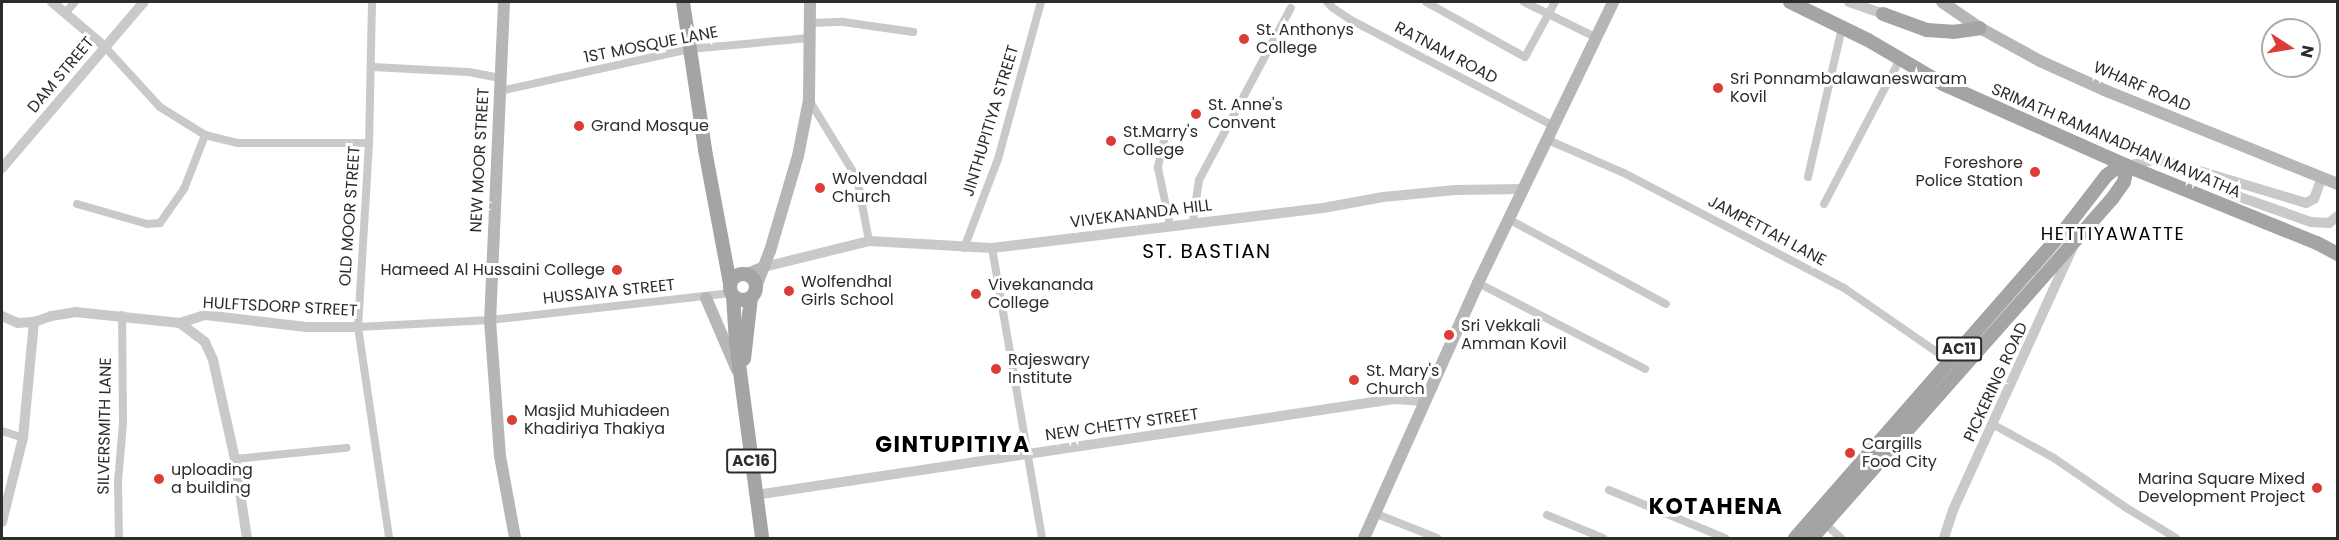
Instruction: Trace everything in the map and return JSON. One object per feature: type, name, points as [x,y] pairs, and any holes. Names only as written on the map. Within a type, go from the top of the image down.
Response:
[{"type":"main road","name":"NEW MOOR STREET","points":[[504,2],[490,320],[500,456],[515,538]]},
{"type":"main road","points":[[683,2],[731,291],[739,300],[754,292],[764,267],[798,156],[809,100],[810,2]]},
{"type":"main road","points":[[1364,538],[1423,401],[1612,2]]},
{"type":"main road","name":"SRIMATH RAMANADHAN MAWATHA","points":[[1790,2],[1842,27],[1943,84],[2127,166],[2317,243],[2337,254]]},
{"type":"main road","name":"WHARF ROAD","points":[[1942,2],[1980,28],[2040,61],[2287,166],[2337,184]]},
{"type":"main road","points":[[1883,14],[1927,30],[1953,32],[1980,28]]},
{"type":"main road","name":"AC11","points":[[1795,538],[1955,365],[2076,238],[2118,191],[2126,176],[2127,166],[2115,169],[2104,178],[2072,222],[1955,365],[1825,524],[1812,538]]},
{"type":"main road","points":[[731,291],[738,274],[747,274],[764,267]]},
{"type":"main road","points":[[747,274],[754,279],[754,292]]},
{"type":"main road","name":"AC16","points":[[731,291],[762,538]]},
{"type":"main road","name":"AC16","points":[[742,382],[754,292]]},
{"type":"main road","points":[[705,298],[742,382]]},
{"type":"street","points":[[52,2],[105,47],[160,107],[205,135],[238,143],[369,143]]},
{"type":"street","points":[[66,12],[75,2]]},
{"type":"street","name":"DAM STREET","points":[[2,168],[144,2]]},
{"type":"street","name":"OLD MOOR STREET","points":[[372,2],[369,143],[358,327],[389,538]]},
{"type":"street","name":"JINTHUPITIYA STREET","points":[[964,248],[998,159],[1041,2]]},
{"type":"street","name":"RATNAM ROAD","points":[[1327,2],[1351,20],[1554,126]]},
{"type":"street","points":[[1426,2],[1525,57],[1555,2]]},
{"type":"street","points":[[1524,2],[1596,37]]},
{"type":"street","points":[[1848,2],[1883,14]]},
{"type":"street","points":[[1193,221],[1199,180],[1291,8]]},
{"type":"street","points":[[809,23],[843,22],[913,33]]},
{"type":"street","points":[[1808,177],[1842,27]]},
{"type":"street","name":"1ST MOSQUE LANE","points":[[500,91],[689,49],[809,38]]},
{"type":"street","points":[[1824,204],[1900,59]]},
{"type":"street","points":[[372,67],[469,72],[501,78]]},
{"type":"street","points":[[809,100],[857,178],[868,241]]},
{"type":"street","points":[[1166,132],[1158,168],[1170,225]]},
{"type":"street","points":[[77,204],[147,225],[160,223],[184,189],[205,135]]},
{"type":"street","name":"JAMPETTAH LANE","points":[[1548,140],[1624,173],[1844,288],[1955,365]]},
{"type":"street","points":[[2127,166],[2152,160],[2170,162],[2302,203],[2314,199],[2322,177]]},
{"type":"street","points":[[2170,162],[2240,197],[2311,222],[2329,223],[2337,216]]},
{"type":"street","name":"VIVEKANANDA HILL","points":[[764,267],[868,241],[992,248],[1193,221],[1456,190],[1524,189]]},
{"type":"street","points":[[1510,220],[1666,304]]},
{"type":"street","name":"PICKERING ROAD","points":[[1944,538],[1953,510],[1994,425],[2076,238]]},
{"type":"street","points":[[992,248],[1042,538]]},
{"type":"street","points":[[1478,283],[1645,369]]},
{"type":"street","name":"HUSSAIYA STREET","points":[[490,320],[705,298],[731,291]]},
{"type":"street","name":"HULFTSDORP STREET","points":[[2,317],[18,323],[34,322],[51,316],[75,312],[123,315],[180,323],[205,315],[306,327],[358,327],[490,320]]},
{"type":"street","name":"SILVERSMITH LANE","points":[[119,538],[123,315]]},
{"type":"street","points":[[2,522],[23,438],[34,322]]},
{"type":"street","points":[[180,323],[205,342],[213,360],[235,459],[247,538]]},
{"type":"street","name":"NEW CHETTY STREET","points":[[755,495],[1394,399],[1423,401]]},
{"type":"street","points":[[1994,425],[2054,458],[2125,507],[2176,538]]},
{"type":"street","points":[[2,431],[23,438]]},
{"type":"street","points":[[235,459],[346,448]]},
{"type":"street","points":[[1609,490],[1725,538]]},
{"type":"street","points":[[1374,513],[1437,538]]},
{"type":"street","points":[[1547,515],[1604,538]]},
{"type":"street","points":[[1825,524],[1841,538]]},
{"type":"place","name":"St. Anthonys College","points":[[1244,39]]},
{"type":"place","name":"Sri Ponnambalawaneswaram Kovil","points":[[1718,88]]},
{"type":"place","name":"St. Anne's Convent","points":[[1196,114]]},
{"type":"place","name":"Grand Mosque","points":[[579,126]]},
{"type":"place","name":"St.Marry's College","points":[[1111,141]]},
{"type":"place","name":"Foreshore Police Station","points":[[2035,172]]},
{"type":"place","name":"Wolvendaal Church","points":[[820,188]]},
{"type":"place","name":"Hameed Al Hussaini College","points":[[617,270]]},
{"type":"place","name":"Wolfendhal Girls School","points":[[789,291]]},
{"type":"place","name":"Vivekananda College","points":[[976,294]]},
{"type":"place","name":"Sri Vekkali Amman Kovil","points":[[1449,335]]},
{"type":"place","name":"Rajeswary Institute","points":[[996,369]]},
{"type":"place","name":"St. Mary's Church","points":[[1354,380]]},
{"type":"place","name":"Masjid Muhiadeen Khadiriya Thakiya","points":[[512,420]]},
{"type":"place","name":"Cargills Food City","points":[[1850,453]]},
{"type":"place","name":"uploading a building","points":[[159,479]]},
{"type":"place","name":"Marina Square Mixed Development Project","points":[[2317,488]]},
{"type":"district","name":"HETTIYAWATTE","points":[[2113,234]]},
{"type":"district","name":"ST. BASTIAN","points":[[1207,251]]},
{"type":"district","name":"GINTUPITIYA","points":[[953,445]]},
{"type":"district","name":"KOTAHENA","points":[[1716,507]]}]
